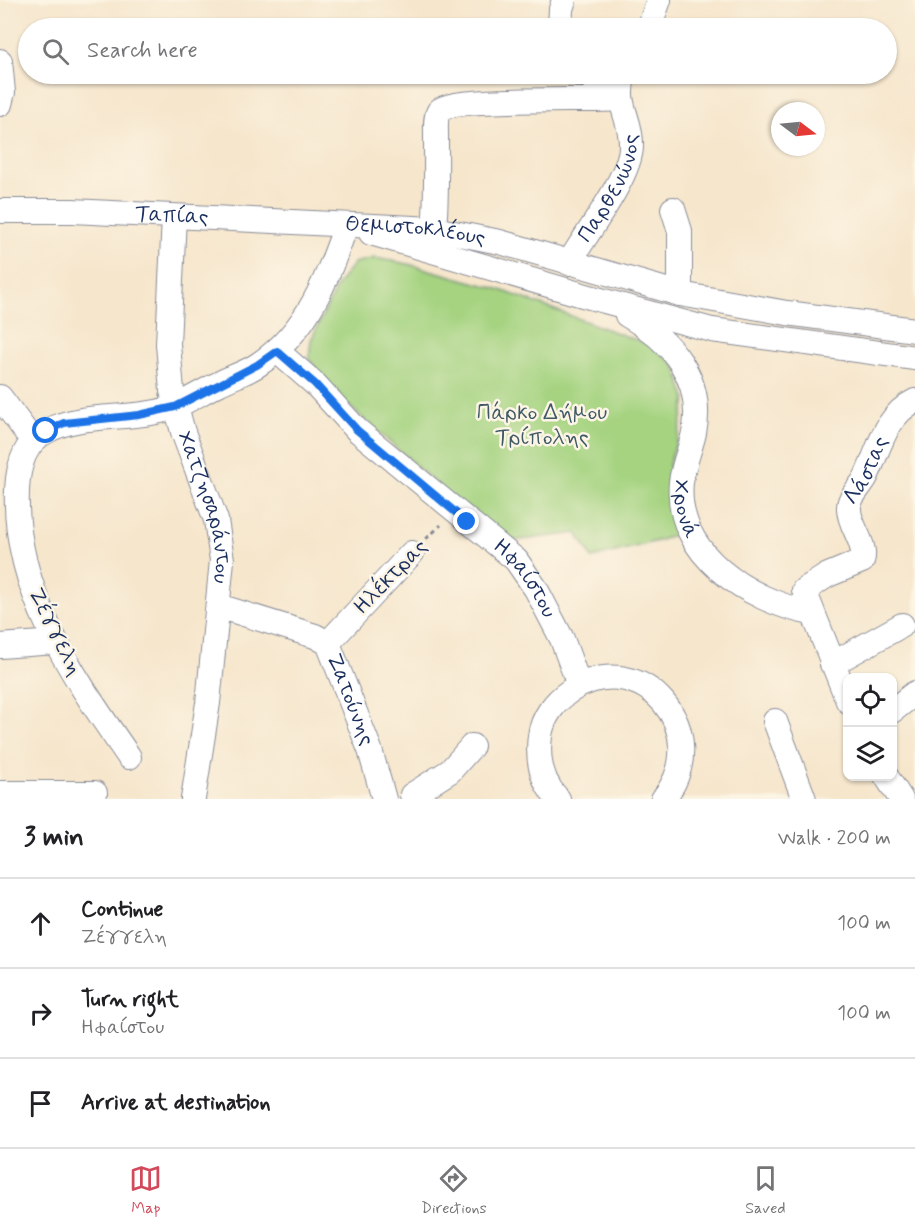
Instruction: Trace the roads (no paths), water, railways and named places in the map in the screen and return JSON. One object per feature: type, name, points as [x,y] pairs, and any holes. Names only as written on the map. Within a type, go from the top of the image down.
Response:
[{"type":"street","points":[[561,18],[564,0]]},
{"type":"street","points":[[653,18],[659,0]]},
{"type":"street","points":[[0,104],[1,68]]},
{"type":"street","points":[[598,84],[622,88]]},
{"type":"street","points":[[434,229],[438,178],[436,119],[440,111],[450,105],[622,88]]},
{"type":"street","name":"Παρθενώνος","points":[[569,263],[630,158],[630,134],[622,88]]},
{"type":"street","points":[[673,209],[680,231],[680,294]]},
{"type":"street","name":"Ταπίας","points":[[0,211],[346,225]]},
{"type":"street","name":"Χατζησαράντου","points":[[174,217],[168,344],[175,407],[209,498],[221,540],[221,582],[199,767],[193,799]]},
{"type":"street","points":[[0,397],[32,440],[64,423],[139,415],[175,407],[257,365],[277,351],[299,326],[316,299],[346,225]]},
{"type":"street","name":"Θεμιστοκλέους","points":[[346,225],[434,229],[500,242],[680,294],[787,313],[915,330]]},
{"type":"street","name":"Θεμιστοκλέους","points":[[346,225],[586,296],[712,330],[915,358]]},
{"type":"street","name":"Χρονά","points":[[586,296],[623,314],[656,335],[682,362],[690,379],[696,418],[681,481],[681,497],[691,531],[700,547],[714,564],[750,593],[779,605],[811,613]]},
{"type":"street","name":"Ηφαίστου","points":[[277,351],[315,384],[357,430],[454,512],[484,532],[516,560],[536,589],[562,639],[579,685]]},
{"type":"street","name":"Λάστας","points":[[811,613],[804,593],[806,587],[828,575],[860,564],[864,559],[849,506],[867,475],[885,432],[897,414],[913,402]]},
{"type":"street","name":"Ζέγγελη","points":[[32,440],[23,457],[16,505],[29,580],[45,623],[91,703],[129,757]]},
{"type":"street","name":"Ηλέκτρας","points":[[328,643],[412,553]]},
{"type":"street","name":"Ζατούνης","points":[[218,606],[315,636],[328,643],[382,788]]},
{"type":"street","points":[[811,613],[843,689]]},
{"type":"street","points":[[832,664],[902,625]]},
{"type":"street","points":[[0,646],[56,642]]},
{"type":"street","points":[[558,799],[542,772],[538,752],[540,732],[548,713],[561,697],[579,685],[598,679],[619,678],[638,684],[656,694],[670,709],[679,728],[682,748],[680,769],[672,788],[663,799]]},
{"type":"street","points":[[897,707],[915,693]]},
{"type":"street","points":[[775,721],[804,799]]},
{"type":"street","points":[[382,788],[415,797],[450,771],[472,746]]},
{"type":"street","points":[[0,793],[95,793]]},
{"type":"park label","name":"Πάρκο Δήμου Τρίπολης","points":[[542,426]]}]
